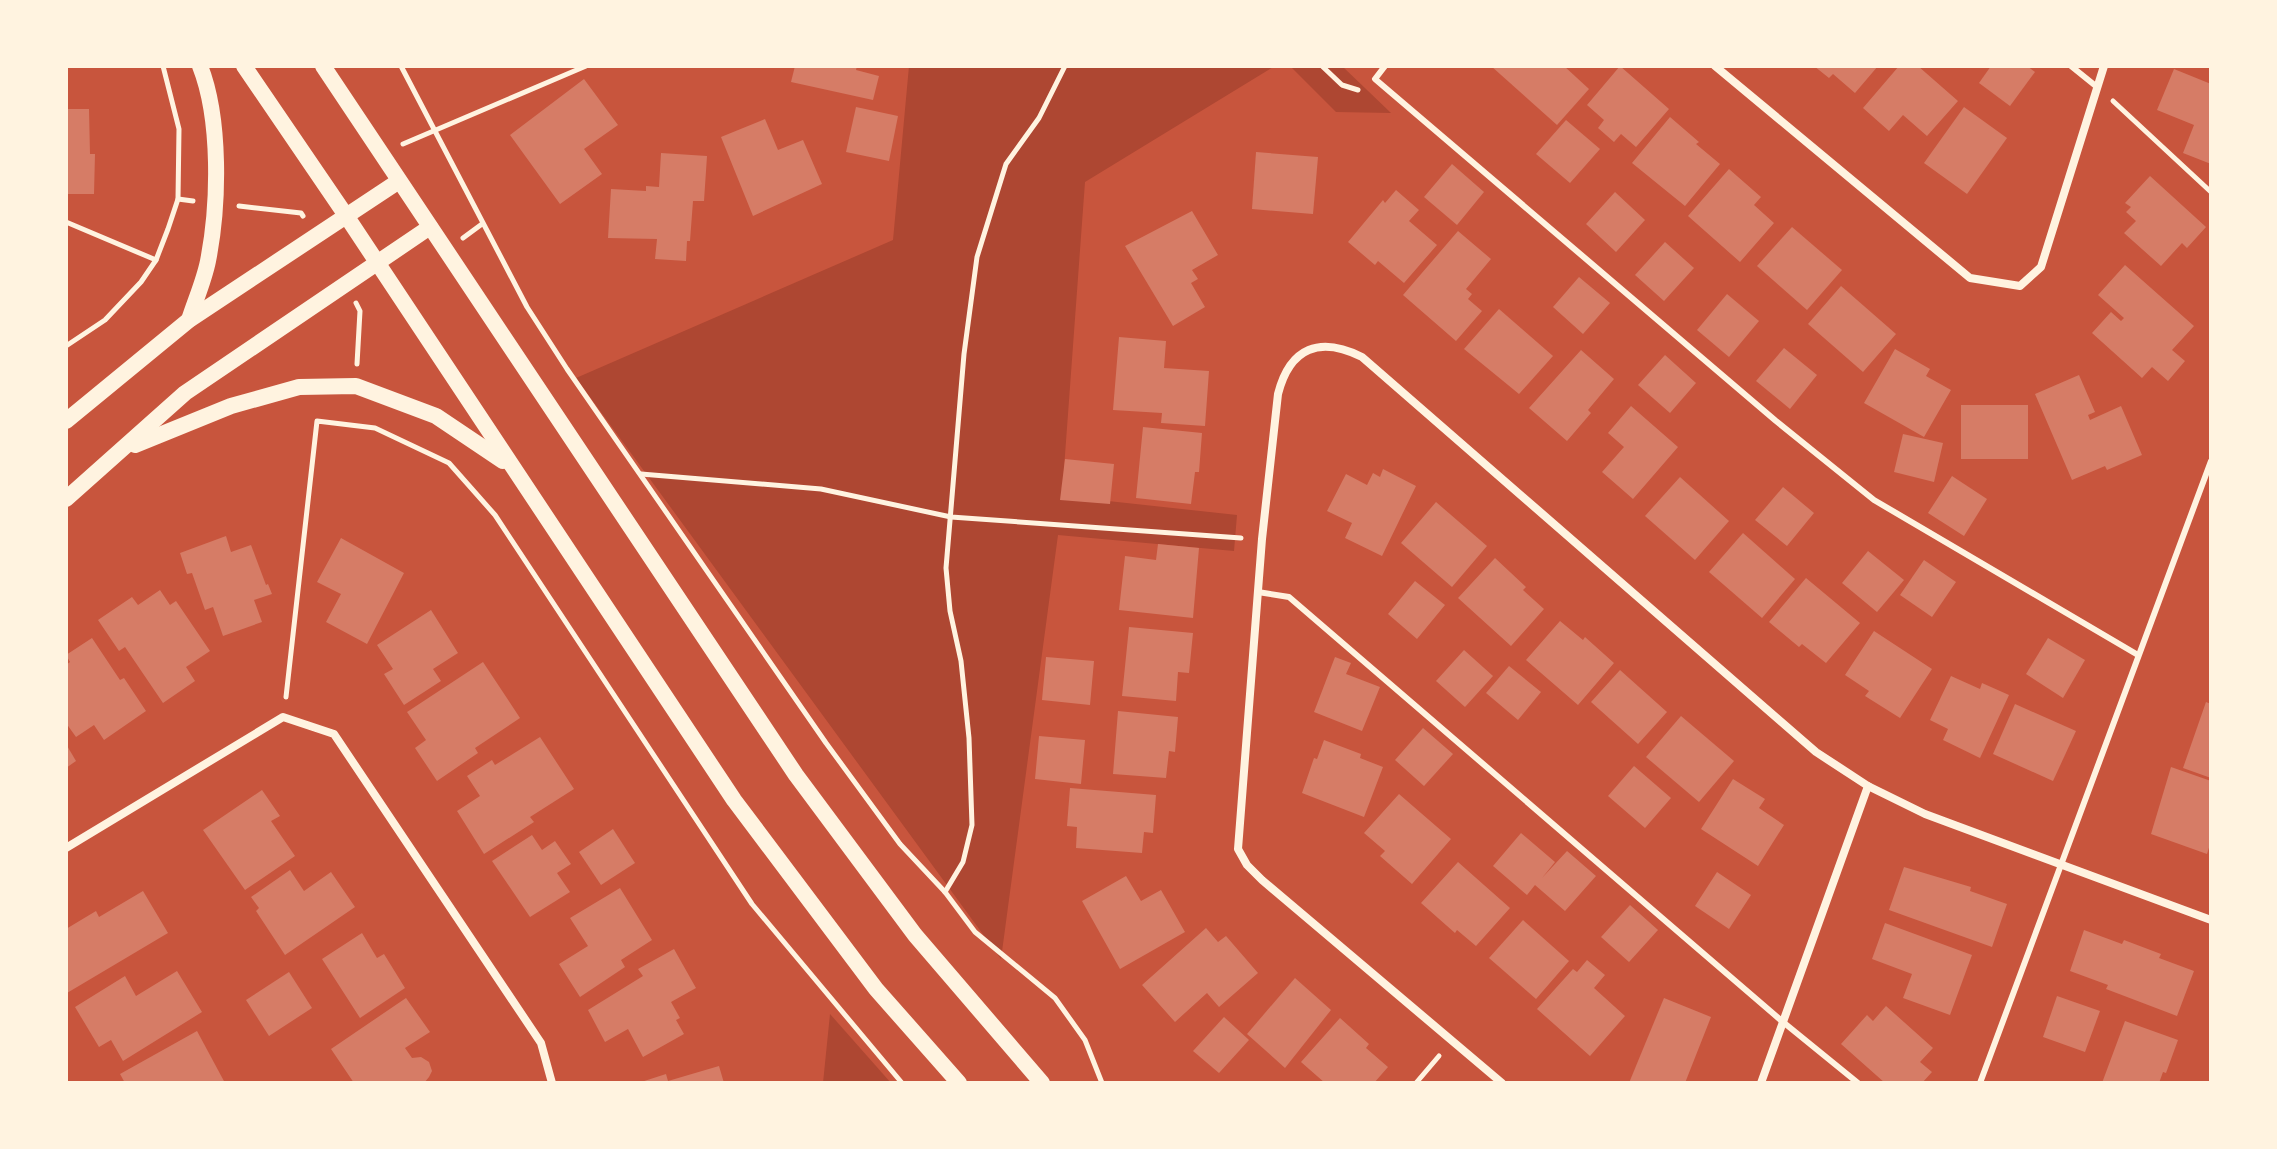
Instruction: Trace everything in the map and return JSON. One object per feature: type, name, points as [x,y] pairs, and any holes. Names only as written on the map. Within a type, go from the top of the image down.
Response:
[{"type":"main road","points":[[189,320],[208,263],[215,204],[215,143],[200,66]]},
{"type":"main road","points":[[244,66],[734,800],[876,989],[959,1083]]},
{"type":"main road","points":[[323,66],[796,775],[915,935],[1042,1083]]},
{"type":"main road","points":[[66,421],[189,320],[399,181]]},
{"type":"main road","points":[[66,499],[185,393],[430,227]]},
{"type":"main road","points":[[123,450],[231,406],[299,387],[356,386],[436,416],[511,466]]},
{"type":"street","points":[[1715,66],[1970,278],[2020,286],[2041,267],[2104,66]]},
{"type":"street","points":[[1502,1083],[1262,880],[1247,865],[1238,849],[1262,539],[1278,394],[1283,375],[1299,355],[1321,345],[1344,348],[1362,357],[1816,752],[1868,786],[1925,814],[2211,920]]},
{"type":"street","points":[[66,848],[283,717],[334,734],[541,1043],[552,1083]]},
{"type":"street","points":[[1761,1083],[1868,786]]},
{"type":"lane","points":[[1385,66],[1375,79],[1776,421],[1874,500],[2138,655]]},
{"type":"lane","points":[[2071,66],[2097,87]]},
{"type":"lane","points":[[1980,1083],[2211,461]]},
{"type":"lane","points":[[1258,592],[1289,597],[1858,1083]]},
{"type":"path","points":[[66,346],[105,320],[141,282],[156,260],[178,199],[179,129],[163,66]]},
{"type":"path","points":[[401,66],[527,307],[826,743],[900,844],[945,892],[975,932],[1055,998],[1085,1040],[1102,1083]]},
{"type":"path","points":[[383,156],[436,129],[586,66]]},
{"type":"path","points":[[945,892],[963,862],[972,825],[963,676],[950,611],[946,568],[964,354],[977,257],[1006,164],[1039,118],[1065,66]]},
{"type":"path","points":[[1322,66],[1342,85],[1360,91],[1375,79]]},
{"type":"path","points":[[2097,87],[2211,192]]},
{"type":"path","points":[[232,206],[301,213],[307,222]]},
{"type":"path","points":[[66,222],[156,260]]},
{"type":"path","points":[[446,250],[482,224]]},
{"type":"path","points":[[360,311],[394,287]]},
{"type":"path","points":[[355,300],[360,311],[357,367]]},
{"type":"path","points":[[283,717],[317,421],[375,428],[449,463],[495,515],[752,904],[902,1083]]},
{"type":"path","points":[[641,474],[821,489],[951,517],[1262,539]]},
{"type":"path","points":[[1416,1083],[1453,1040]]},
{"type":"shaded area","points":[[909,66],[1275,66],[1085,182],[1062,496],[1237,515],[1234,551],[1058,535],[1001,959],[576,378],[893,240]]},
{"type":"shaded area","points":[[1290,66],[1342,66],[1391,113],[1336,112]]},
{"type":"shaded area","points":[[830,1014],[891,1083],[823,1083]]},
{"type":"building","points":[[795,66],[857,66],[856,70],[879,76],[873,100],[791,82]]},
{"type":"building","points":[[1491,66],[1564,66],[1589,89],[1557,125]]},
{"type":"building","points":[[1620,66],[1669,109],[1636,147],[1621,134],[1614,142],[1598,128],[1604,120],[1587,105]]},
{"type":"building","points":[[1814,66],[1878,66],[1855,93],[1833,74],[1829,78]]},
{"type":"building","points":[[1899,66],[1918,66],[1958,101],[1927,136],[1903,115],[1889,131],[1863,108]]},
{"type":"building","points":[[1991,66],[2027,66],[2035,72],[2010,106],[1979,83]]},
{"type":"building","points":[[2174,69],[2211,84],[2211,164],[2183,153],[2194,125],[2157,110]]},
{"type":"building","points":[[584,79],[618,125],[584,149],[602,174],[560,204],[510,135]]},
{"type":"building","points":[[856,107],[898,116],[889,161],[846,152]]},
{"type":"building","points":[[1964,107],[2007,138],[1967,194],[1924,163]]},
{"type":"building","points":[[66,109],[89,109],[90,154],[95,154],[94,194],[66,194]]},
{"type":"building","points":[[1670,117],[1720,164],[1685,206],[1632,163]]},
{"type":"building","points":[[765,119],[778,150],[803,140],[822,184],[753,216],[721,137]]},
{"type":"building","points":[[1566,120],[1600,149],[1570,183],[1536,154]]},
{"type":"building","points":[[1256,152],[1318,157],[1313,214],[1252,209]]},
{"type":"building","points":[[661,153],[707,156],[704,201],[693,201],[686,261],[655,259],[657,239],[608,238],[611,189],[646,191],[646,186],[659,187]]},
{"type":"building","points":[[1452,164],[1484,192],[1457,225],[1424,197]]},
{"type":"building","points":[[1729,169],[1761,197],[1754,205],[1774,223],[1740,262],[1688,216]]},
{"type":"building","points":[[2150,176],[2206,227],[2187,248],[2182,243],[2161,266],[2124,233],[2136,221],[2126,212],[2131,207],[2125,203]]},
{"type":"building","points":[[1396,190],[1419,210],[1409,221],[1437,245],[1404,283],[1378,261],[1375,265],[1348,242],[1383,200],[1385,203]]},
{"type":"building","points":[[1615,192],[1645,220],[1616,252],[1586,224]]},
{"type":"building","points":[[1192,211],[1218,255],[1192,270],[1198,279],[1191,283],[1205,307],[1173,326],[1125,246]]},
{"type":"building","points":[[1792,227],[1842,270],[1807,310],[1757,266]]},
{"type":"building","points":[[1458,231],[1491,259],[1466,289],[1472,294],[1468,299],[1482,311],[1456,341],[1403,295]]},
{"type":"building","points":[[1665,242],[1694,268],[1664,301],[1635,275]]},
{"type":"building","points":[[2125,265],[2194,326],[2172,350],[2185,361],[2168,381],[2152,367],[2142,378],[2092,333],[2111,312],[2121,321],[2124,318],[2098,295]]},
{"type":"building","points":[[1579,277],[1610,303],[1583,334],[1553,307]]},
{"type":"building","points":[[1841,286],[1896,334],[1863,372],[1808,324]]},
{"type":"building","points":[[1727,294],[1759,321],[1729,357],[1697,330]]},
{"type":"building","points":[[1499,309],[1553,356],[1519,394],[1464,349]]},
{"type":"building","points":[[1119,337],[1166,341],[1164,368],[1209,371],[1205,426],[1161,423],[1162,413],[1113,410]]},
{"type":"building","points":[[1784,348],[1817,375],[1790,409],[1756,381]]},
{"type":"building","points":[[1895,349],[1930,369],[1926,376],[1951,390],[1924,437],[1864,403]]},
{"type":"building","points":[[1581,350],[1614,379],[1567,441],[1529,408]]},
{"type":"building","points":[[1665,355],[1696,383],[1670,413],[1638,385]]},
{"type":"building","points":[[2079,375],[2095,412],[2088,415],[2090,420],[2121,406],[2142,455],[2072,480],[2035,394]]},
{"type":"building","points":[[1961,405],[2028,405],[2028,459],[1961,459]]},
{"type":"building","points":[[1631,406],[1678,447],[1633,499],[1602,472],[1624,447],[1608,433]]},
{"type":"building","points":[[1143,427],[1202,433],[1199,472],[1195,472],[1191,504],[1136,498]]},
{"type":"building","points":[[1903,434],[1943,443],[1934,482],[1894,472]]},
{"type":"building","points":[[1065,459],[1114,464],[1110,504],[1060,500]]},
{"type":"building","points":[[1383,469],[1416,486],[1382,556],[1345,538],[1352,523],[1327,511],[1346,474],[1367,485],[1373,473],[1380,477]]},
{"type":"building","points":[[1952,476],[1987,499],[1964,536],[1928,513]]},
{"type":"building","points":[[1680,477],[1729,521],[1695,560],[1645,516]]},
{"type":"building","points":[[1783,487],[1814,513],[1787,546],[1755,520]]},
{"type":"building","points":[[1436,502],[1487,546],[1452,587],[1401,543]]},
{"type":"building","points":[[1743,533],[1795,579],[1762,618],[1709,572]]},
{"type":"building","points":[[226,536],[231,552],[251,545],[272,594],[254,600],[262,622],[223,636],[213,607],[205,610],[192,573],[187,574],[180,553]]},
{"type":"building","points":[[341,538],[404,573],[367,644],[326,622],[341,594],[317,582]]},
{"type":"building","points":[[1158,544],[1199,548],[1193,618],[1119,610],[1125,556],[1156,560]]},
{"type":"building","points":[[1868,551],[1904,580],[1877,612],[1842,583]]},
{"type":"building","points":[[1495,558],[1544,609],[1511,646],[1458,598]]},
{"type":"building","points":[[1924,560],[1956,582],[1932,617],[1900,595]]},
{"type":"building","points":[[1806,578],[1860,623],[1826,663],[1802,644],[1799,647],[1769,622]]},
{"type":"building","points":[[1415,581],[1445,605],[1417,639],[1388,614]]},
{"type":"building","points":[[160,590],[170,605],[176,601],[210,651],[186,667],[195,681],[163,703],[125,647],[119,651],[98,620],[132,597],[138,605]]},
{"type":"building","points":[[431,610],[458,653],[433,669],[441,681],[404,705],[384,674],[393,669],[377,645]]},
{"type":"building","points":[[1560,621],[1583,640],[1585,637],[1614,663],[1578,705],[1526,660]]},
{"type":"building","points":[[1129,627],[1193,633],[1189,673],[1178,672],[1176,701],[1122,696]]},
{"type":"building","points":[[1874,631],[1932,669],[1900,718],[1865,696],[1869,691],[1845,675]]},
{"type":"building","points":[[92,638],[120,680],[124,678],[146,711],[104,740],[94,725],[76,737],[66,723],[66,665],[70,662],[66,655]]},
{"type":"building","points":[[2048,638],[2085,660],[2063,698],[2026,674]]},
{"type":"building","points":[[1464,650],[1493,676],[1465,707],[1436,681]]},
{"type":"building","points":[[1046,657],[1094,661],[1090,705],[1042,700]]},
{"type":"building","points":[[1335,657],[1351,663],[1346,674],[1380,687],[1362,731],[1314,712]]},
{"type":"building","points":[[483,662],[520,718],[475,748],[478,753],[437,781],[415,748],[426,740],[407,712]]},
{"type":"building","points":[[1509,666],[1541,692],[1518,720],[1486,693]]},
{"type":"building","points":[[1620,670],[1667,712],[1638,744],[1591,702]]},
{"type":"building","points":[[1951,676],[1980,689],[1982,683],[2009,695],[1980,758],[1943,740],[1948,729],[1930,720]]},
{"type":"building","points":[[2206,702],[2211,704],[2211,778],[2183,768]]},
{"type":"building","points":[[2015,704],[2076,731],[2053,781],[1993,754]]},
{"type":"building","points":[[1118,711],[1178,717],[1175,752],[1169,751],[1166,778],[1113,774]]},
{"type":"building","points":[[1681,716],[1734,761],[1699,802],[1646,757]]},
{"type":"building","points":[[1423,728],[1453,754],[1424,786],[1395,760]]},
{"type":"building","points":[[1039,736],[1085,740],[1081,784],[1035,779]]},
{"type":"building","points":[[540,737],[574,789],[530,817],[534,822],[484,854],[457,811],[480,796],[467,776],[492,760],[495,765]]},
{"type":"building","points":[[1324,740],[1361,754],[1360,758],[1383,767],[1364,817],[1302,793]]},
{"type":"building","points":[[66,744],[76,761],[66,768]]},
{"type":"building","points":[[1634,766],[1671,798],[1645,828],[1608,796]]},
{"type":"building","points":[[2171,767],[2211,781],[2211,841],[2207,854],[2151,834]]},
{"type":"building","points":[[1733,779],[1765,799],[1759,808],[1784,825],[1758,866],[1701,829]]},
{"type":"building","points":[[1070,788],[1156,795],[1153,833],[1144,832],[1142,853],[1076,848],[1077,827],[1067,826]]},
{"type":"building","points":[[262,790],[280,816],[271,821],[295,856],[245,890],[203,830]]},
{"type":"building","points":[[1399,794],[1451,839],[1412,884],[1380,856],[1385,851],[1364,833]]},
{"type":"building","points":[[613,829],[635,863],[601,885],[579,852]]},
{"type":"building","points":[[1521,833],[1555,862],[1542,878],[1567,851],[1596,876],[1565,911],[1535,885],[1527,895],[1493,866]]},
{"type":"building","points":[[532,835],[542,850],[555,841],[571,864],[557,873],[570,892],[530,917],[492,861]]},
{"type":"building","points":[[1458,862],[1510,908],[1476,946],[1457,930],[1455,933],[1421,903]]},
{"type":"building","points":[[1904,867],[1971,887],[1970,891],[2007,904],[1992,947],[1889,910]]},
{"type":"building","points":[[290,870],[304,891],[331,872],[355,907],[285,955],[256,911],[259,908],[251,897]]},
{"type":"building","points":[[1717,872],[1751,895],[1729,929],[1695,906]]},
{"type":"building","points":[[1126,876],[1141,901],[1161,890],[1185,932],[1120,969],[1082,901]]},
{"type":"building","points":[[620,888],[652,940],[621,960],[625,967],[580,997],[559,964],[588,946],[570,918]]},
{"type":"building","points":[[143,891],[168,933],[67,993],[66,929],[96,911],[99,917]]},
{"type":"building","points":[[1630,905],[1658,930],[1629,962],[1601,937]]},
{"type":"building","points":[[1523,920],[1569,961],[1536,999],[1489,958]]},
{"type":"building","points":[[1885,923],[1972,955],[1950,1015],[1903,998],[1912,974],[1872,959]]},
{"type":"building","points":[[1206,928],[1218,942],[1226,936],[1258,973],[1219,1007],[1207,993],[1175,1022],[1142,985]]},
{"type":"building","points":[[2084,930],[2122,944],[2124,940],[2194,971],[2177,1016],[2106,989],[2108,985],[2070,971]]},
{"type":"building","points":[[362,933],[377,958],[384,954],[405,988],[360,1018],[322,959]]},
{"type":"building","points":[[674,949],[696,988],[671,1002],[684,1034],[643,1057],[628,1029],[605,1042],[588,1010],[643,976],[638,969]]},
{"type":"building","points":[[1587,960],[1605,975],[1594,988],[1625,1016],[1590,1056],[1537,1009],[1573,969],[1577,972]]},
{"type":"building","points":[[177,971],[202,1012],[123,1061],[111,1040],[99,1047],[75,1007],[125,976],[136,996]]},
{"type":"building","points":[[289,972],[312,1008],[269,1036],[246,1000]]},
{"type":"building","points":[[1295,978],[1331,1010],[1285,1068],[1247,1034]]},
{"type":"building","points":[[2057,996],[2100,1011],[2085,1052],[2043,1037]]},
{"type":"building","points":[[406,998],[430,1032],[405,1048],[412,1058],[421,1057],[429,1062],[432,1071],[429,1077],[424,1083],[354,1083],[331,1049]]},
{"type":"building","points":[[1664,998],[1711,1017],[1685,1083],[1629,1083]]},
{"type":"building","points":[[1886,1006],[1933,1048],[1920,1062],[1932,1072],[1922,1083],[1885,1083],[1841,1044],[1867,1015],[1873,1021]]},
{"type":"building","points":[[1224,1017],[1249,1040],[1219,1073],[1193,1051]]},
{"type":"building","points":[[1340,1018],[1369,1044],[1366,1048],[1388,1067],[1374,1083],[1325,1083],[1301,1062]]},
{"type":"building","points":[[2125,1021],[2178,1040],[2159,1083],[2102,1083]]},
{"type":"building","points":[[197,1031],[225,1083],[125,1083],[120,1074]]},
{"type":"building","points":[[719,1066],[724,1083],[638,1083],[666,1074],[668,1081]]}]
